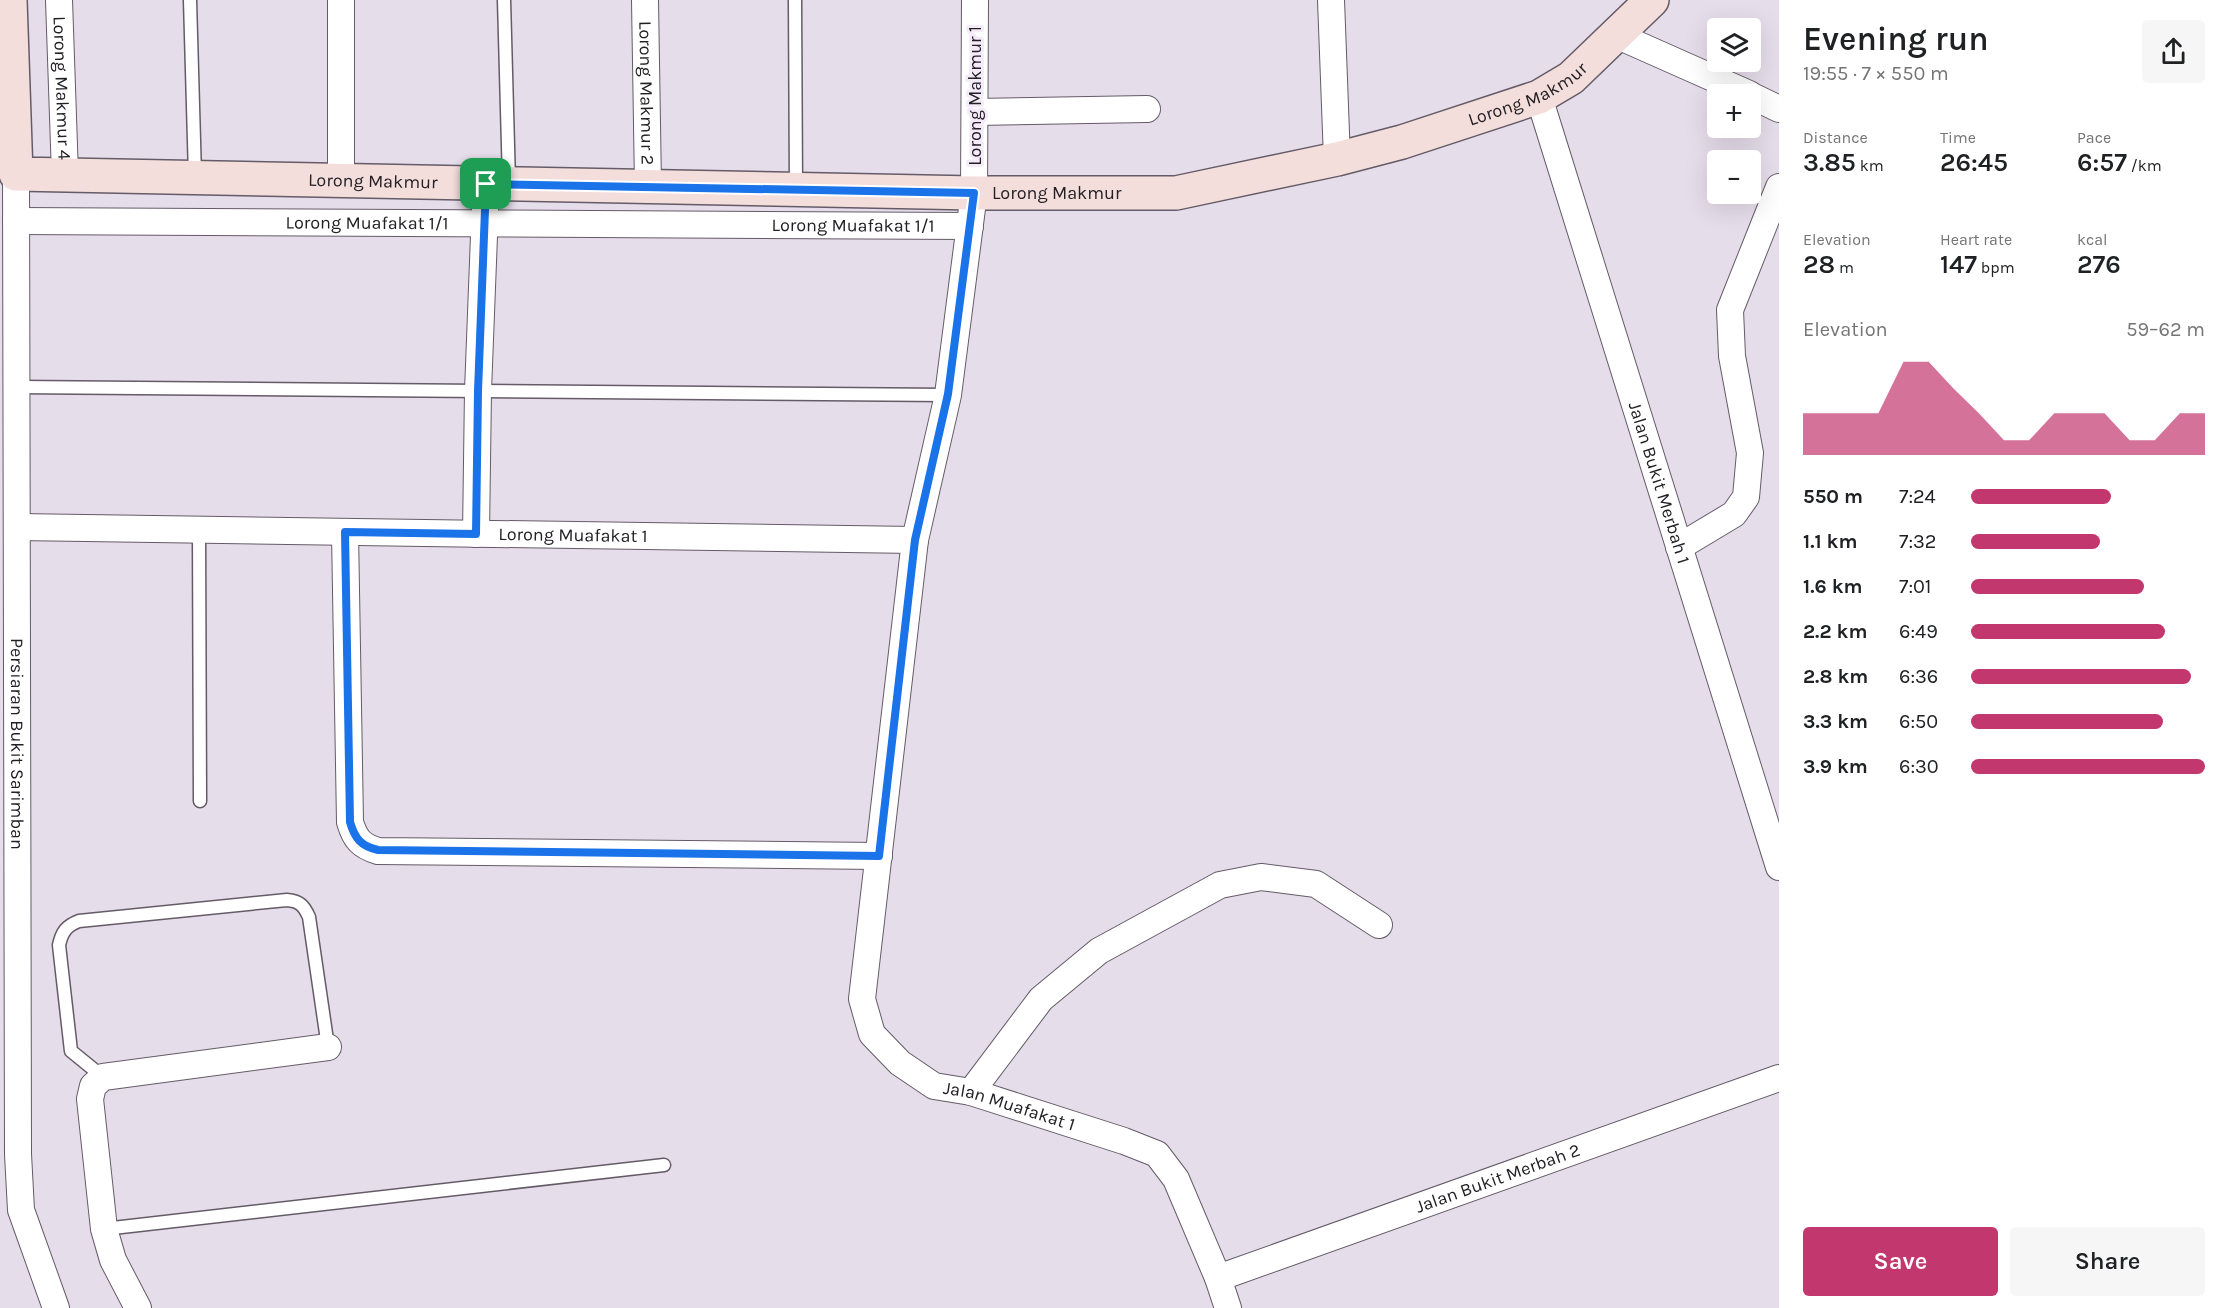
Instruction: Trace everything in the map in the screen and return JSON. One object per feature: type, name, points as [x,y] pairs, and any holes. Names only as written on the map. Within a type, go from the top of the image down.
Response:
[{"type":"main road","points":[[10,0],[16,174]]},
{"type":"main road","name":"Lorong Makmur","points":[[16,174],[974,193],[1176,193],[1337,159],[1402,142],[1539,97],[1571,78],[1652,0]]},
{"type":"street","name":"Lorong Makmur 4","points":[[59,0],[65,176]]},
{"type":"street","points":[[341,0],[341,181]]},
{"type":"street","name":"Lorong Makmur 2","points":[[645,0],[648,186]]},
{"type":"street","name":"Lorong Makmur 1","points":[[974,193],[975,0]]},
{"type":"street","points":[[1331,0],[1337,159]]},
{"type":"street","points":[[1616,35],[1725,84]]},
{"type":"street","name":"Jalan Bukit Merbah 1","points":[[1539,97],[1779,867]]},
{"type":"street","points":[[1761,100],[1779,109]]},
{"type":"street","points":[[975,112],[1147,109]]},
{"type":"street","name":"Persiaran Bukit Sarimban","points":[[16,174],[18,1154],[21,1210],[56,1308]]},
{"type":"street","points":[[476,534],[484,222],[497,184]]},
{"type":"street","points":[[1679,547],[1734,514],[1746,497],[1750,453],[1732,356],[1730,310],[1779,187]]},
{"type":"street","name":"Jalan Muafakat 1","points":[[974,193],[948,394],[915,540],[862,999],[872,1034],[900,1063],[934,1086],[970,1092],[1124,1141],[1157,1154],[1176,1179],[1218,1278],[1228,1308]]},
{"type":"street","name":"Lorong Muafakat 1/1","points":[[16,221],[970,226]]},
{"type":"street","name":"Lorong Muafakat 1","points":[[17,527],[915,540]]},
{"type":"street","points":[[345,532],[350,822],[354,836],[364,847],[378,850],[879,856]]},
{"type":"street","points":[[970,1092],[1041,999],[1099,951],[1220,885],[1261,877],[1316,884],[1379,925]]},
{"type":"street","points":[[138,1308],[113,1260],[104,1229],[90,1099],[93,1086],[103,1077],[328,1047]]},
{"type":"street","name":"Jalan Bukit Merbah 2","points":[[1218,1278],[1779,1078]]},
{"type":"lane","points":[[190,0],[195,178]]},
{"type":"lane","points":[[497,184],[504,0]]},
{"type":"lane","points":[[795,0],[796,189]]},
{"type":"lane","points":[[17,387],[948,394]]},
{"type":"lane","points":[[200,530],[200,801]]},
{"type":"lane","points":[[103,1077],[71,1051],[59,945],[61,934],[68,926],[79,921],[288,900],[297,901],[305,908],[309,917],[328,1047]]},
{"type":"lane","points":[[104,1229],[664,1165]]},
{"type":"route","points":[[486,184],[974,193],[948,394],[915,540],[879,856],[378,850],[364,847],[354,836],[350,822],[345,532],[476,534],[478,391],[486,184]]}]
